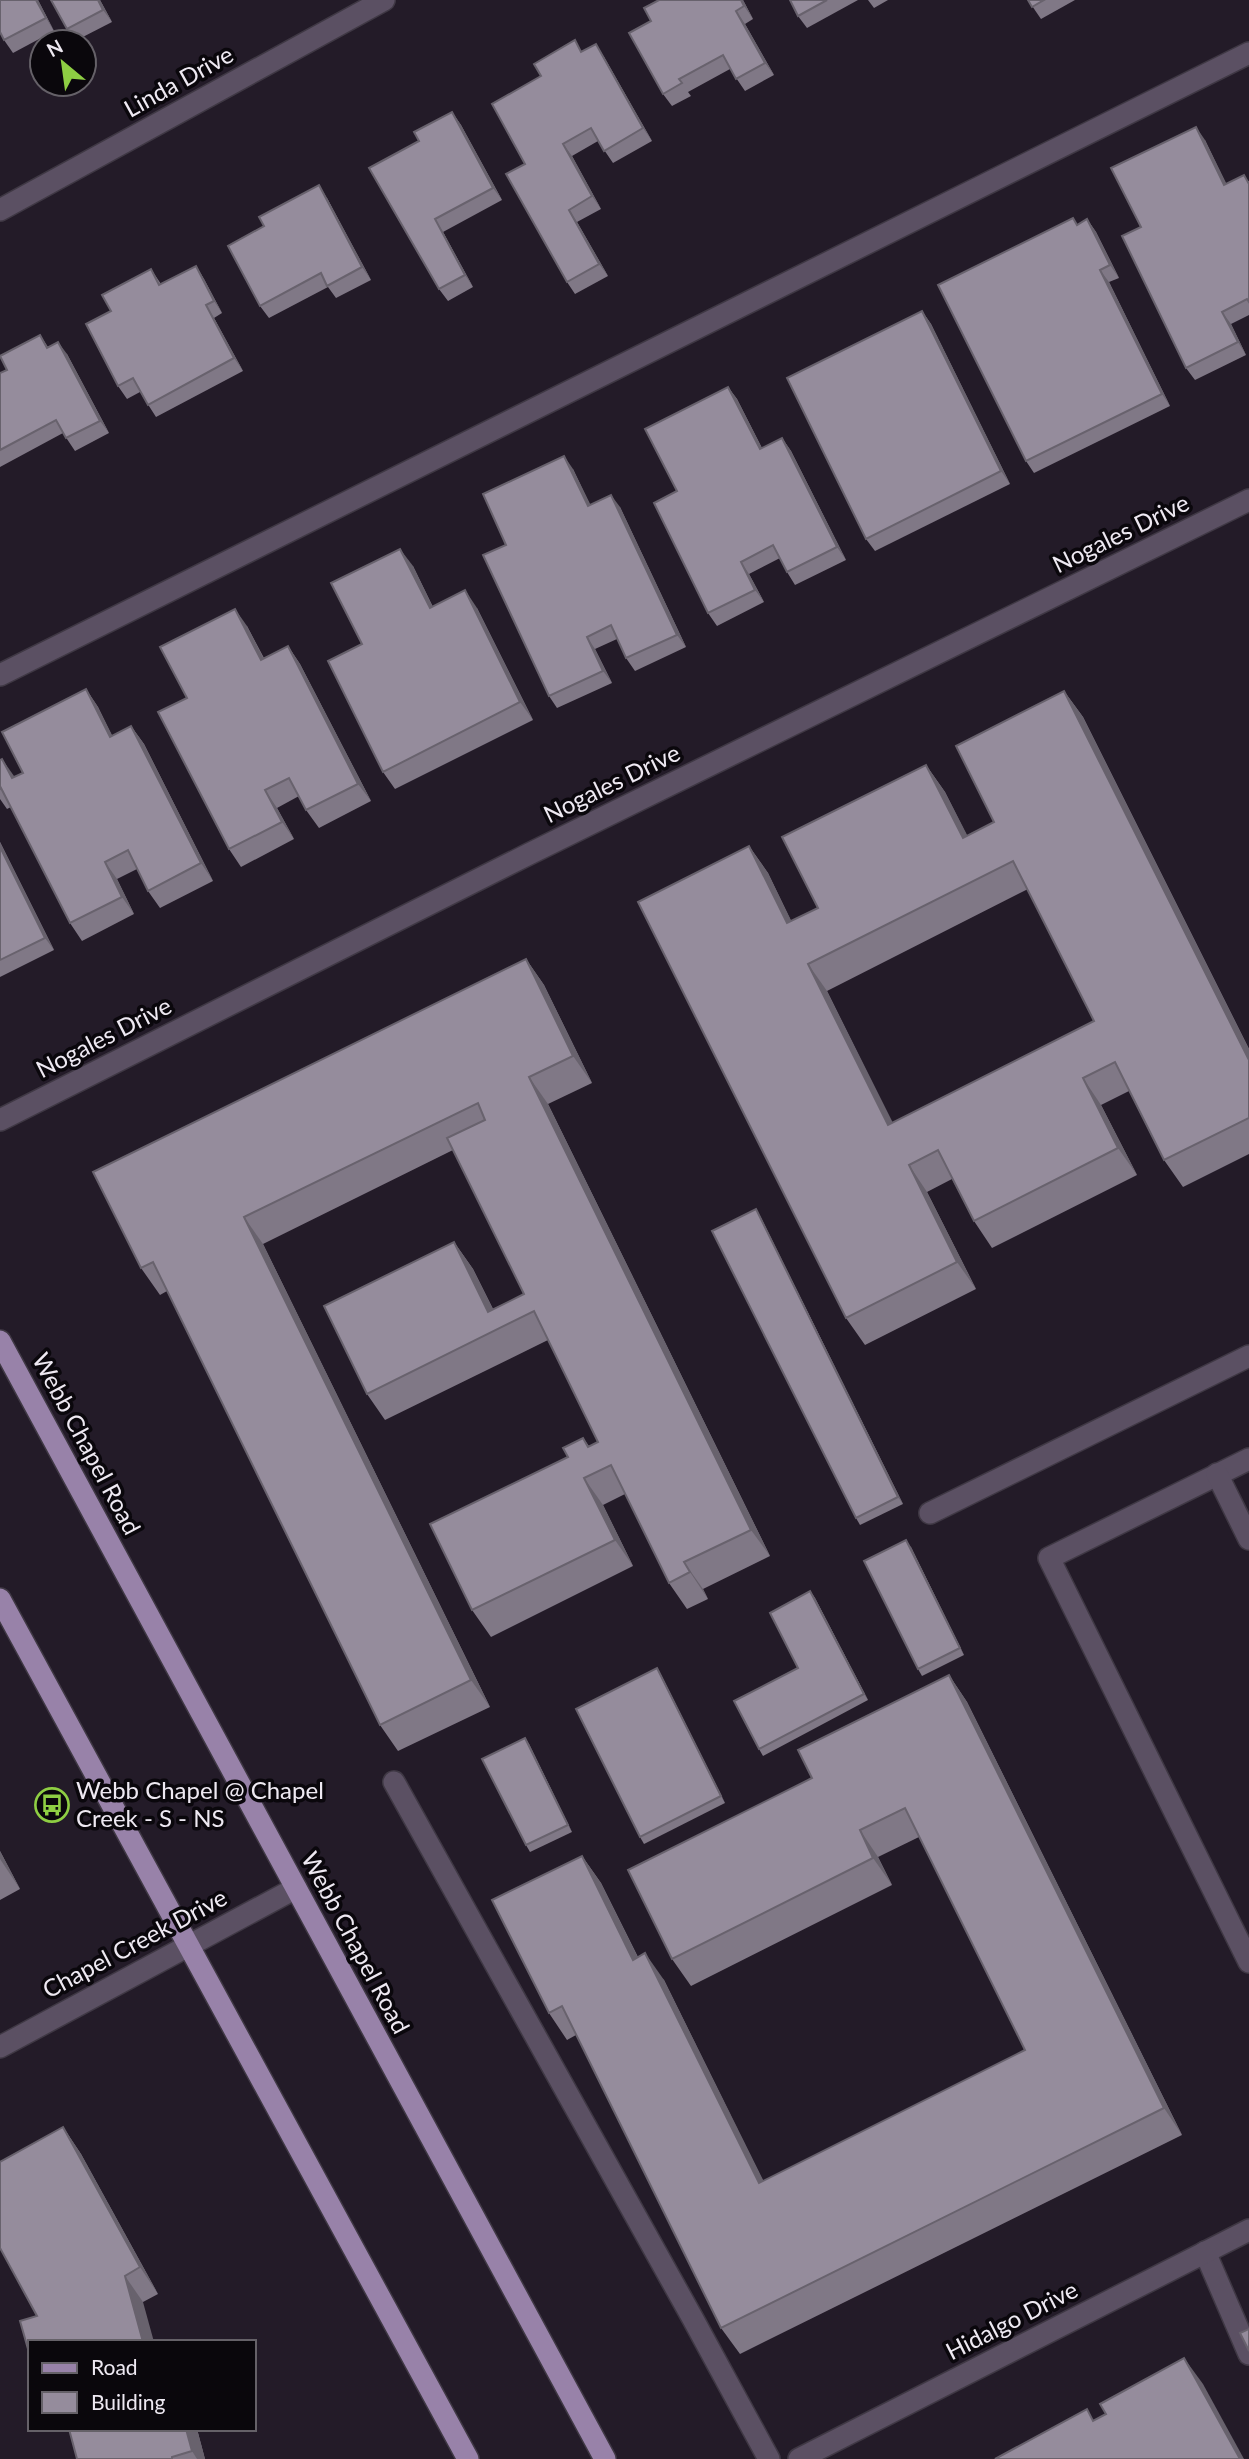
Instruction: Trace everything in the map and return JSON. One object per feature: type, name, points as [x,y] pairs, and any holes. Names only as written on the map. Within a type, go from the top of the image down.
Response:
[{"type":"main road","name":"Webb Chapel Road","points":[[0,1341],[605,2459]]},
{"type":"main road","points":[[0,1599],[468,2459]]},
{"type":"street","name":"Linda Drive","points":[[0,210],[384,0]]},
{"type":"street","points":[[0,676],[1249,53]]},
{"type":"street","name":"Nogales Drive","points":[[0,1120],[542,848],[1249,500]]},
{"type":"street","points":[[930,1513],[1249,1356]]},
{"type":"street","points":[[1249,1459],[1049,1558],[1249,1962]]},
{"type":"street","points":[[1217,1474],[1249,1539]]},
{"type":"street","points":[[394,1782],[769,2459]]},
{"type":"street","name":"Chapel Creek Drive","points":[[0,2047],[296,1888]]},
{"type":"street","name":"Hidalgo Drive","points":[[799,2459],[1249,2230]]},
{"type":"street","points":[[1205,2252],[1249,2354]]},
{"type":"building","points":[[0,0],[36,0],[46,18],[4,40],[0,32]]},
{"type":"building","points":[[51,0],[98,0],[103,10],[66,28]]},
{"type":"building","points":[[659,0],[741,0],[744,6],[736,11],[765,63],[736,79],[723,55],[679,79],[682,83],[663,94],[629,33],[651,21],[644,8]]},
{"type":"building","points":[[790,0],[827,0],[798,16]]},
{"type":"building","points":[[1028,0],[1044,0],[1032,7]]},
{"type":"building","points":[[575,40],[581,52],[596,44],[643,128],[604,151],[591,128],[563,144],[592,196],[569,210],[599,264],[567,282],[506,174],[525,164],[492,104],[541,76],[534,64]]},
{"type":"building","points":[[452,112],[493,188],[435,219],[465,275],[439,289],[369,168],[419,141],[414,132]]},
{"type":"building","points":[[1196,127],[1224,185],[1244,175],[1249,184],[1249,302],[1247,299],[1222,312],[1238,342],[1186,368],[1122,236],[1141,227],[1111,168]]},
{"type":"building","points":[[319,185],[362,267],[327,286],[321,273],[260,306],[228,246],[264,226],[259,217]]},
{"type":"building","points":[[1073,218],[1077,225],[1087,219],[1110,265],[1100,270],[1162,394],[1026,461],[938,285]]},
{"type":"building","points":[[196,266],[214,301],[206,305],[234,358],[148,405],[133,378],[118,386],[86,324],[111,311],[102,295],[151,269],[159,285]]},
{"type":"building","points":[[922,311],[1001,471],[866,539],[787,378]]},
{"type":"building","points":[[40,335],[47,348],[58,342],[100,421],[66,438],[56,420],[0,450],[0,373],[7,370],[0,356]]},
{"type":"building","points":[[728,387],[760,449],[782,438],[837,547],[787,572],[773,545],[741,562],[755,590],[708,613],[654,503],[677,491],[645,429]]},
{"type":"building","points":[[564,456],[588,506],[611,495],[677,635],[626,658],[611,625],[587,637],[603,671],[549,696],[483,555],[506,545],[483,494]]},
{"type":"building","points":[[400,549],[430,608],[465,590],[520,702],[383,772],[328,661],[362,644],[331,583]]},
{"type":"building","points":[[235,609],[261,660],[288,646],[358,784],[306,810],[289,778],[265,790],[282,822],[229,849],[158,712],[187,698],[160,647]]},
{"type":"building","points":[[86,689],[110,737],[131,726],[201,863],[148,891],[128,850],[105,862],[122,897],[70,923],[0,789],[0,760],[2,759],[12,778],[23,773],[2,732]]},
{"type":"building","points":[[1064,691],[1249,1060],[1249,1118],[1164,1160],[1115,1062],[1083,1078],[1118,1148],[974,1221],[938,1150],[909,1165],[957,1262],[846,1318],[638,902],[749,846],[787,923],[818,908],[782,837],[926,765],[963,838],[994,822],[956,746]],"holes":[[[1013,861],[1094,1021],[888,1125],[808,964]]]},
{"type":"building","points":[[0,847],[45,938],[0,960]]},
{"type":"building","points":[[526,959],[573,1056],[529,1077],[751,1530],[684,1562],[690,1572],[669,1583],[611,1465],[584,1478],[615,1540],[472,1610],[430,1524],[568,1457],[563,1448],[583,1438],[588,1447],[598,1442],[534,1311],[367,1394],[324,1306],[454,1242],[488,1312],[524,1294],[447,1138],[485,1120],[478,1103],[244,1217],[471,1680],[380,1725],[153,1262],[141,1268],[93,1172]]},
{"type":"building","points":[[756,1209],[898,1497],[856,1518],[712,1231]]},
{"type":"building","points":[[906,1540],[960,1648],[918,1669],[864,1561]]},
{"type":"building","points":[[810,1591],[864,1694],[759,1749],[734,1701],[798,1668],[770,1613]]},
{"type":"building","points":[[657,1668],[721,1796],[640,1837],[576,1709]]},
{"type":"building","points":[[949,1675],[1164,2108],[721,2328],[562,2006],[549,2013],[492,1900],[582,1856],[633,1960],[645,1953],[759,2183],[1025,2050],[905,1808],[860,1830],[873,1858],[672,1959],[628,1870],[812,1778],[798,1750]]},
{"type":"building","points":[[525,1738],[568,1825],[526,1845],[482,1759]]},
{"type":"building","points":[[63,2127],[140,2267],[125,2276],[142,2340],[28,2340],[28,2349],[20,2321],[37,2316],[0,2248],[0,2162]]},
{"type":"building","points":[[1249,2329],[1249,2351],[1240,2333]]},
{"type":"building","points":[[1184,2358],[1240,2459],[995,2459],[1087,2409],[1093,2421],[1106,2414],[1100,2404]]},
{"type":"building","points":[[70,2431],[187,2431],[192,2451],[172,2459],[77,2459]]},
{"type":"place","name":"Webb Chapel @ Chapel Creek - S - NS","points":[[52,1805]]}]
